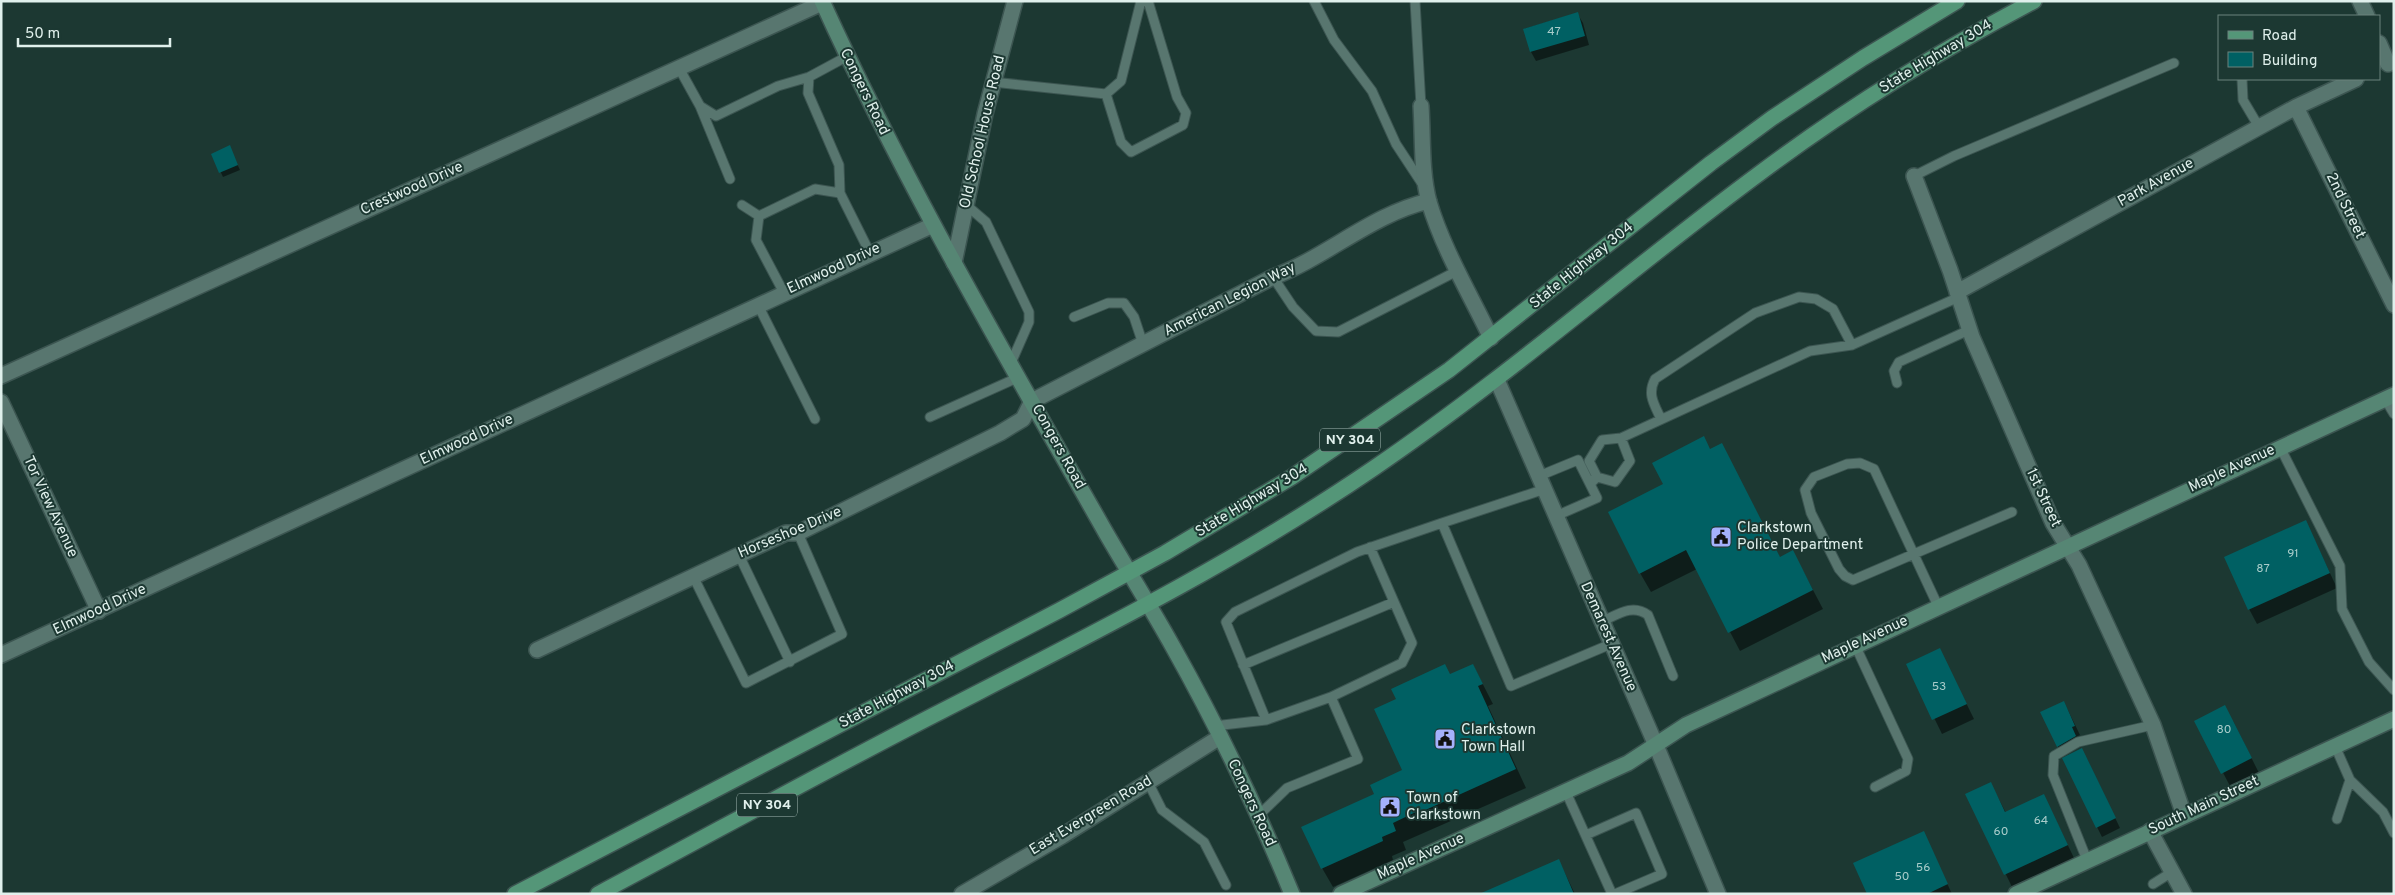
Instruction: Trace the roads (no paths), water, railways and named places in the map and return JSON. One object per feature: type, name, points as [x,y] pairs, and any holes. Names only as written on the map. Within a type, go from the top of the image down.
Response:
[{"type":"main road","name":"State Highway 304","points":[[515,894],[1130,573],[1209,528],[1315,462],[1418,393],[1491,338],[1689,180],[1764,124],[1863,58],[1957,1]]},
{"type":"main road","name":"State Highway 304","points":[[598,894],[935,714],[1148,605],[1244,550],[1344,488],[1497,380],[1707,213],[1789,151],[1896,80],[2034,1]]},
{"type":"street","name":"Old School House Road","points":[[954,263],[965,204],[993,82],[1015,1]]},
{"type":"street","name":"Congers Road","points":[[822,2],[846,57],[897,160],[1032,401],[1174,648],[1259,815],[1292,894]]},
{"type":"street","name":"Crestwood Drive","points":[[1,376],[822,2]]},
{"type":"street","points":[[2380,46],[2387,64]]},
{"type":"street","name":"Park Avenue","points":[[1958,294],[2296,107],[2354,80]]},
{"type":"street","points":[[1421,106],[1428,195],[1443,239],[1491,338]]},
{"type":"street","name":"2nd Street","points":[[2296,107],[2394,304]]},
{"type":"street","name":"1st Street","points":[[1914,176],[1958,294],[1969,330],[2053,523],[2079,565],[2153,725],[2184,815]]},
{"type":"street","name":"American Legion Way","points":[[1032,401],[1273,277],[1295,269],[1394,212],[1428,195]]},
{"type":"street","name":"Elmwood Drive","points":[[1,655],[933,224]]},
{"type":"street","name":"Demarest Avenue","points":[[1497,380],[1601,622],[1656,743],[1718,894]]},
{"type":"street","name":"Maple Avenue","points":[[1341,894],[1628,764],[1686,724],[2067,545],[2389,397]]},
{"type":"street","name":"Horseshoe Drive","points":[[537,650],[786,533],[798,533],[1000,433],[1023,419],[1032,401]]},
{"type":"street","name":"Tor View Avenue","points":[[1,402],[99,611]]},
{"type":"street","name":"South Main Street","points":[[2016,894],[2394,719]]},
{"type":"street","name":"East Evergreen Road","points":[[962,894],[1062,836],[1148,782],[1217,732]]},
{"type":"street","points":[[2150,831],[2184,894]]},
{"type":"lane","points":[[993,82],[1106,94],[1121,82],[1141,1]]},
{"type":"lane","points":[[1106,94],[1121,142],[1131,152],[1183,125],[1186,113],[1177,96],[1148,1]]},
{"type":"lane","points":[[1314,1],[1334,40],[1372,91],[1396,144],[1428,195]]},
{"type":"lane","points":[[1415,1],[1421,106]]},
{"type":"lane","points":[[700,106],[716,116],[778,86],[808,77],[846,57]]},
{"type":"lane","points":[[1914,176],[1954,156],[2174,63]]},
{"type":"lane","points":[[680,68],[700,106],[730,179]]},
{"type":"lane","points":[[808,77],[808,93],[839,165],[840,193],[870,253]]},
{"type":"lane","points":[[2242,80],[2243,100],[2259,128]]},
{"type":"lane","points":[[759,216],[815,189],[840,193]]},
{"type":"lane","points":[[965,204],[986,222],[1029,312],[1029,322],[1011,363]]},
{"type":"lane","points":[[742,205],[759,216]]},
{"type":"lane","points":[[759,216],[756,240],[784,293]]},
{"type":"lane","points":[[1273,277],[1293,307],[1316,331],[1338,332],[1458,270]]},
{"type":"lane","points":[[1621,438],[1630,461],[1615,482],[1597,477],[1589,461],[1602,440],[1621,438],[1810,351],[1852,345],[1958,294]]},
{"type":"lane","points":[[1661,419],[1651,397],[1651,387],[1656,378],[1755,313],[1799,298],[1816,299],[1833,308],[1852,345]]},
{"type":"lane","points":[[1074,317],[1108,303],[1124,303],[1134,317],[1143,344]]},
{"type":"lane","points":[[758,305],[815,419]]},
{"type":"lane","points":[[1897,383],[1894,371],[1899,362],[1969,330]]},
{"type":"lane","points":[[930,417],[1019,377]]},
{"type":"lane","points":[[2389,397],[2394,414]]},
{"type":"lane","points":[[2280,447],[2340,566],[2342,609],[2369,662],[2394,690]]},
{"type":"lane","points":[[1266,720],[1226,622],[1235,612],[1370,547],[1442,523],[1542,482],[1578,460],[1597,498],[1556,516]]},
{"type":"lane","points":[[1938,606],[1913,553],[1874,469],[1860,463],[1847,464],[1814,477],[1805,490],[1811,513],[1839,569],[1845,576],[1853,580],[1913,553],[2012,512]]},
{"type":"lane","points":[[1590,484],[1597,477]]},
{"type":"lane","points":[[1442,523],[1511,686],[1611,644]]},
{"type":"lane","points":[[694,576],[746,683],[842,634],[798,533]]},
{"type":"lane","points":[[1217,732],[1266,720],[1331,697],[1402,663],[1412,643],[1370,547]]},
{"type":"lane","points":[[739,555],[790,662]]},
{"type":"lane","points":[[1243,665],[1394,602]]},
{"type":"lane","points":[[1601,622],[1630,608],[1641,610],[1648,615],[1673,676]]},
{"type":"lane","points":[[1855,645],[1908,759],[1906,771],[1875,787]]},
{"type":"lane","points":[[1259,815],[1287,788],[1358,759],[1331,697]]},
{"type":"lane","points":[[2088,860],[2053,775],[2054,756],[2078,742],[2153,725]]},
{"type":"lane","points":[[2335,746],[2350,780],[2383,812],[2394,833]]},
{"type":"lane","points":[[2338,819],[2350,780]]},
{"type":"lane","points":[[1148,782],[1162,810],[1204,842],[1226,885]]},
{"type":"lane","points":[[1566,792],[1586,836],[1614,894],[1662,874],[1636,813],[1586,836]]},
{"type":"lane","points":[[2153,884],[2172,872]]},
{"type":"place","name":"Clarkstown Police Department","points":[[1721,537]]},
{"type":"place","name":"Clarkstown Town Hall","points":[[1445,739]]},
{"type":"place","name":"Town of Clarkstown","points":[[1390,807]]}]
